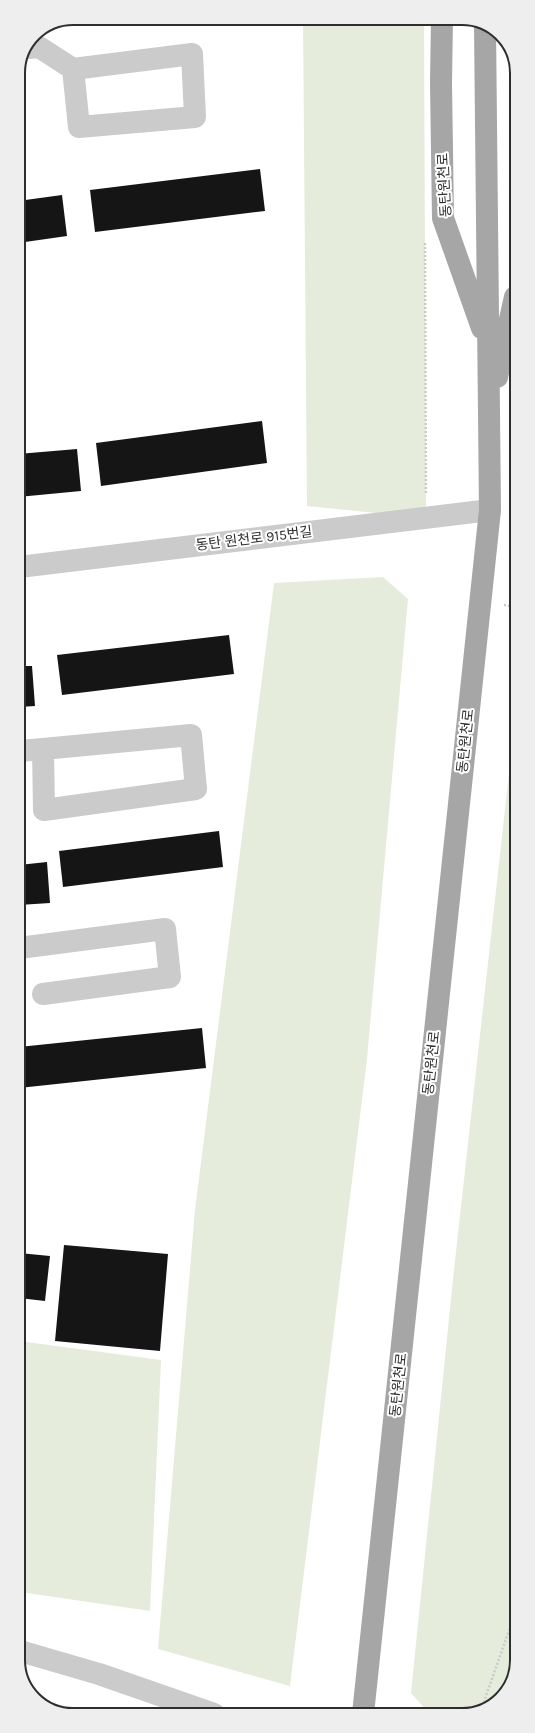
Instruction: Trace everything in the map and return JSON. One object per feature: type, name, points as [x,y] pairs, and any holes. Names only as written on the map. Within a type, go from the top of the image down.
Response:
[{"type":"main road","name":"동탄원천로","points":[[442,25],[441,83],[443,218],[488,345]]},
{"type":"main road","name":"동탄원천로","points":[[364,1708],[490,510],[485,31]]},
{"type":"main road","name":"동탄원천로","points":[[489,412],[510,319]]},
{"type":"street","points":[[36,43],[73,69],[192,54],[195,117],[79,127],[73,69]]},
{"type":"street","name":"동탄 원천로 915번길","points":[[25,566],[490,510]]},
{"type":"street","points":[[25,750],[191,735],[196,789],[44,810],[43,749]]},
{"type":"street","points":[[25,947],[165,929],[170,977],[43,994]]},
{"type":"street","points":[[25,1652],[99,1674],[197,1708]]},
{"type":"path","points":[[425,240],[426,518]]},
{"type":"path","points":[[484,1703],[510,1628]]},
{"type":"green space","points":[[303,25],[424,25],[426,518],[307,506]]},
{"type":"green space","points":[[383,577],[408,599],[367,1059],[290,1686],[158,1649],[195,1210],[274,583]]},
{"type":"green space","points":[[510,764],[510,1660],[509,1669],[504,1684],[496,1694],[483,1703],[468,1708],[424,1708],[411,1693],[453,1279]]},
{"type":"green space","points":[[25,1342],[161,1360],[150,1611],[25,1593]]},
{"type":"building","points":[[260,169],[265,211],[95,232],[90,190]]},
{"type":"building","points":[[62,195],[67,236],[25,242],[25,200]]},
{"type":"building","points":[[262,421],[267,463],[101,486],[96,443]]},
{"type":"building","points":[[77,449],[81,491],[25,496],[25,453]]},
{"type":"building","points":[[229,635],[234,674],[62,695],[57,655]]},
{"type":"building","points":[[25,666],[32,666],[35,706],[25,707]]},
{"type":"building","points":[[219,831],[223,867],[63,887],[59,851]]},
{"type":"building","points":[[47,862],[50,903],[25,905],[25,864]]},
{"type":"building","points":[[202,1028],[206,1068],[25,1087],[25,1046]]},
{"type":"building","points":[[64,1245],[168,1254],[160,1351],[55,1341]]},
{"type":"building","points":[[25,1254],[50,1256],[45,1301],[25,1299]]}]
